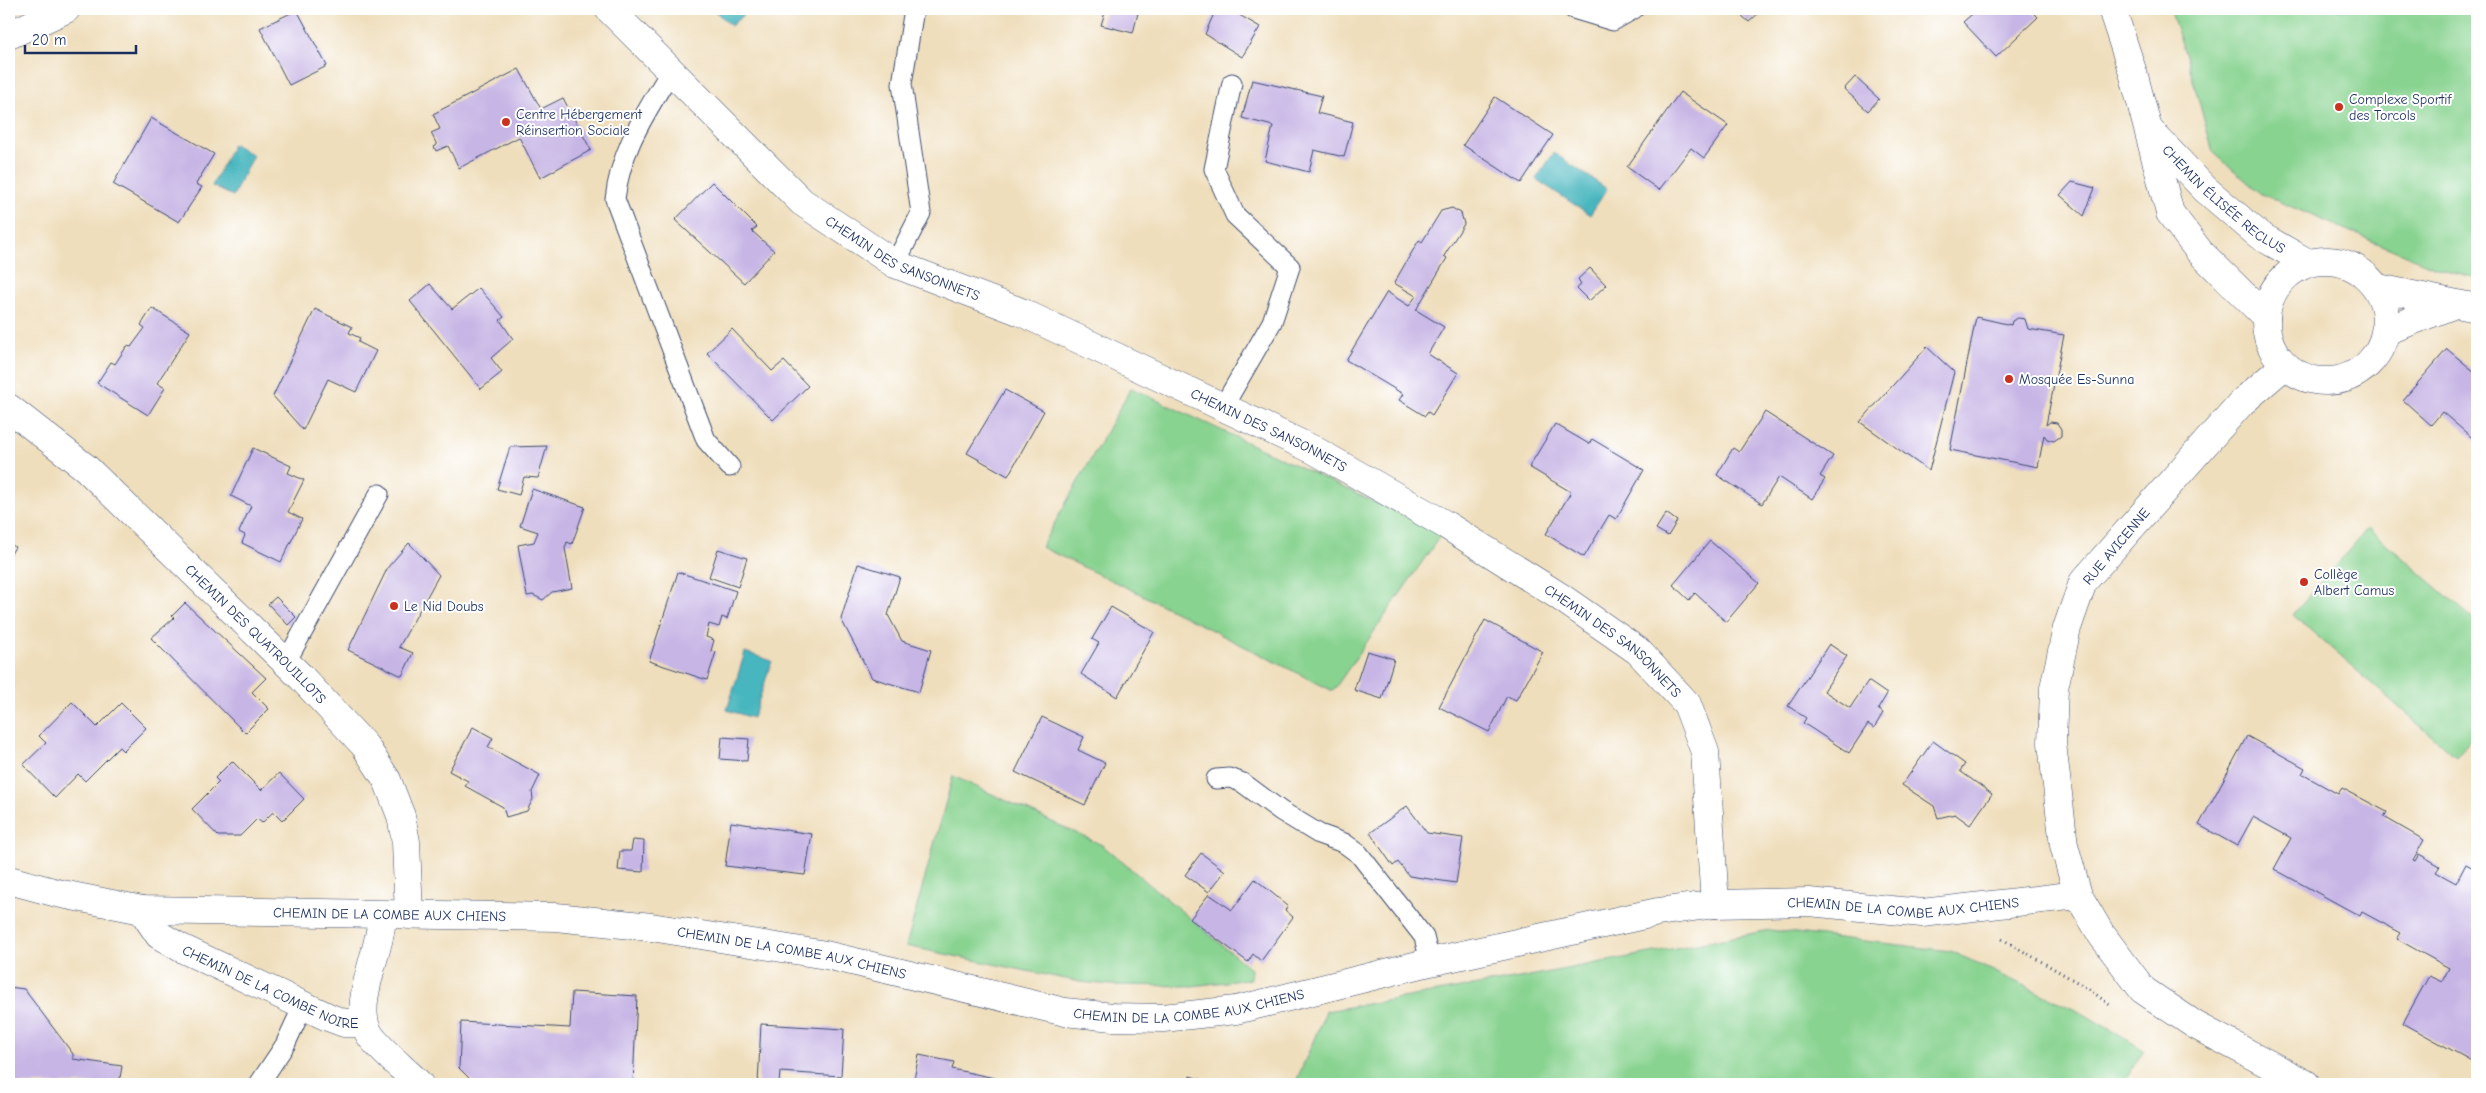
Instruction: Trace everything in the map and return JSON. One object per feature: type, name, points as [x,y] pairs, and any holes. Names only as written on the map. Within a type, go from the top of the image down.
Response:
[{"type":"street","points":[[9,35],[66,9]]},
{"type":"street","name":"CHEMIN DES SANSONNETS","points":[[609,9],[802,202],[895,264],[1022,312],[1314,450],[1446,525],[1559,596],[1638,651],[1686,704],[1705,752],[1715,904]]},
{"type":"street","name":"CHEMIN ÉLISÉE RECLUS","points":[[2112,9],[2134,76],[2170,213],[2199,251],[2266,317]]},
{"type":"street","name":"CHEMIN ÉLISÉE RECLUS","points":[[2147,128],[2205,189],[2259,234],[2308,263]]},
{"type":"street","points":[[2328,260],[2347,264],[2364,274],[2378,288],[2387,316],[2386,331],[2380,349],[2369,364],[2354,375],[2337,381],[2318,381],[2300,376],[2285,365],[2274,352],[2268,335],[2266,317],[2269,300],[2278,283],[2292,271],[2308,263],[2328,260]]},
{"type":"street","points":[[2378,288],[2466,306]]},
{"type":"street","points":[[2386,331],[2466,306]]},
{"type":"street","name":"RUE AVICENNE","points":[[2078,895],[2064,845],[2052,743],[2054,688],[2067,628],[2083,582],[2241,402],[2285,365]]},
{"type":"street","name":"CHEMIN DES QUATROUILLOTS","points":[[9,408],[86,468],[286,662],[365,746],[387,780],[401,816],[406,842],[409,915]]},
{"type":"street","name":"CHEMIN DE LA COMBE AUX CHIENS","points":[[9,880],[57,893],[142,910],[556,917],[705,935],[826,955],[1065,1012],[1113,1017],[1163,1018],[1236,1010],[1430,962],[1658,912],[1715,904],[1809,902],[1922,913],[1964,910],[2078,895]]},
{"type":"street","points":[[2078,895],[2102,934],[2142,990],[2195,1026],[2306,1084]]},
{"type":"street","name":"CHEMIN DE LA COMBE NOIRE","points":[[142,910],[159,935],[174,944],[303,1006],[344,1023],[364,1023],[371,1037],[420,1084]]},
{"type":"street","points":[[364,1023],[363,1001],[382,931],[382,915]]},
{"type":"lane","points":[[895,264],[921,213],[902,84],[914,9]]},
{"type":"lane","points":[[1573,9],[1613,21],[1634,9]]},
{"type":"lane","points":[[670,72],[628,145],[618,177],[615,199],[706,440],[730,467]]},
{"type":"lane","points":[[1223,407],[1272,322],[1290,268],[1236,215],[1214,169],[1232,83]]},
{"type":"lane","points":[[286,662],[379,494]]},
{"type":"lane","points":[[1216,779],[1230,778],[1243,783],[1319,834],[1344,843],[1358,854],[1424,937],[1430,962]]},
{"type":"lane","points":[[259,1084],[285,1045],[303,1006]]},
{"type":"path","points":[[1964,910],[1995,934],[2089,989],[2117,1011]]},
{"type":"green space","name":"Complexe Sportif des Torcols","points":[[2170,9],[2477,9],[2477,278],[2434,267],[2261,194],[2213,152],[2188,62]]},
{"type":"green space","points":[[1131,388],[1432,529],[1440,536],[1333,691],[1136,592],[1041,547]]},
{"type":"green space","points":[[2368,528],[2477,622],[2477,732],[2456,757],[2293,615]]},
{"type":"green space","points":[[953,776],[1102,845],[1251,969],[1250,979],[1192,986],[1112,985],[1080,982],[906,946]]},
{"type":"green space","points":[[1770,930],[1951,951],[2084,1014],[2144,1050],[2122,1084],[1295,1084],[1326,1011],[1519,978]]},
{"type":"water","points":[[718,9],[749,9],[731,26],[716,12]]},
{"type":"water","points":[[233,144],[253,155],[233,196],[212,186]]},
{"type":"water","points":[[1554,153],[1607,189],[1590,215],[1536,179]]},
{"type":"water","points":[[745,652],[772,661],[753,718],[727,710]]},
{"type":"building","points":[[1106,9],[1139,9],[1133,33],[1101,25]]},
{"type":"building","points":[[1216,9],[1229,9],[1260,27],[1242,57],[1205,34]]},
{"type":"building","points":[[1734,9],[1763,9],[1749,22]]},
{"type":"building","points":[[1978,9],[2030,9],[2038,17],[1996,57],[1963,22]]},
{"type":"building","points":[[297,10],[327,66],[289,85],[260,28]]},
{"type":"building","name":"Centre Hébergement Réinsertion Sociale","points":[[519,69],[541,109],[563,98],[591,150],[540,178],[519,137],[459,168],[448,146],[436,151],[434,147],[437,145],[431,133],[440,129],[433,114]]},
{"type":"building","points":[[1855,77],[1879,99],[1868,111],[1844,89]]},
{"type":"building","points":[[1252,80],[1322,96],[1317,113],[1353,122],[1344,157],[1314,150],[1309,172],[1265,161],[1273,126],[1242,118]]},
{"type":"building","points":[[1680,92],[1728,125],[1704,158],[1691,148],[1659,190],[1627,167]]},
{"type":"building","points":[[1495,97],[1553,135],[1521,183],[1463,145]]},
{"type":"building","points":[[151,118],[214,154],[196,184],[202,187],[179,222],[113,184]]},
{"type":"building","points":[[712,182],[757,227],[752,231],[774,251],[744,283],[675,220]]},
{"type":"building","points":[[2072,182],[2095,188],[2084,216],[2060,195]]},
{"type":"building","points":[[1452,208],[1461,213],[1464,224],[1444,256],[1447,258],[1416,310],[1444,327],[1428,354],[1458,373],[1432,415],[1428,412],[1425,416],[1399,400],[1403,394],[1346,360],[1387,292],[1409,306],[1416,296],[1394,283],[1419,240],[1422,242],[1441,211]]},
{"type":"building","points":[[1590,268],[1606,285],[1589,301],[1577,289],[1581,284],[1578,279]]},
{"type":"building","points":[[430,284],[452,309],[479,288],[504,317],[500,320],[513,339],[491,358],[502,372],[481,389],[410,301]]},
{"type":"building","points":[[152,308],[190,332],[157,383],[165,388],[148,415],[97,383],[111,362],[115,364],[127,346],[131,347],[145,328],[141,325]]},
{"type":"building","points":[[315,309],[352,327],[349,333],[360,338],[358,342],[376,351],[356,392],[328,379],[303,430],[273,396]]},
{"type":"building","name":"Mosquée Es-Sunna","points":[[1976,317],[2011,325],[2012,321],[2018,318],[2025,319],[2028,329],[2064,335],[2046,425],[2050,422],[2057,423],[2061,429],[2061,436],[2054,441],[2047,439],[2044,435],[2038,467],[1950,450]]},
{"type":"building","points":[[732,329],[772,371],[784,361],[808,386],[773,420],[707,353]]},
{"type":"building","points":[[1927,347],[1954,372],[1929,471],[1860,422]]},
{"type":"building","points":[[2447,349],[2477,372],[2477,442],[2442,412],[2431,425],[2403,400]]},
{"type":"building","points":[[1005,390],[1044,411],[1008,476],[967,453]]},
{"type":"building","points":[[1765,412],[1833,456],[1820,476],[1825,479],[1812,499],[1779,477],[1762,504],[1717,475],[1733,448],[1739,452]]},
{"type":"building","points":[[1555,424],[1589,444],[1592,439],[1644,470],[1616,519],[1609,515],[1584,557],[1546,534],[1571,492],[1529,467]]},
{"type":"building","points":[[547,446],[538,478],[524,477],[519,495],[497,489],[510,447]]},
{"type":"building","points":[[253,448],[291,466],[288,473],[304,480],[288,512],[302,519],[281,562],[242,543],[245,535],[239,532],[251,506],[231,496]]},
{"type":"building","points":[[532,489],[585,507],[572,544],[567,542],[565,548],[572,588],[552,592],[543,600],[533,595],[527,596],[518,545],[534,542],[538,532],[520,526]]},
{"type":"building","points":[[1666,513],[1677,521],[1668,536],[1656,529]]},
{"type":"building","points":[[1710,541],[1759,583],[1726,622],[1695,593],[1689,600],[1673,585]]},
{"type":"building","points":[[9,543],[15,547],[9,557]]},
{"type":"building","points":[[409,543],[439,575],[399,647],[413,653],[402,676],[348,650],[388,567]]},
{"type":"building","points":[[718,549],[747,558],[738,587],[709,577]]},
{"type":"building","points":[[858,564],[900,577],[888,615],[902,641],[931,650],[919,692],[872,678],[841,619]]},
{"type":"building","points":[[678,572],[736,591],[727,619],[722,617],[719,627],[709,624],[706,637],[714,640],[711,651],[716,652],[707,680],[649,661]]},
{"type":"building","points":[[276,597],[296,617],[288,625],[268,604]]},
{"type":"building","points":[[185,603],[266,678],[252,692],[269,709],[245,733],[151,638],[174,618],[172,616]]},
{"type":"building","points":[[1111,607],[1154,632],[1117,697],[1081,674],[1099,643],[1092,639]]},
{"type":"building","points":[[1485,620],[1543,652],[1516,700],[1507,696],[1489,732],[1439,707]]},
{"type":"building","points":[[1829,644],[1847,656],[1824,691],[1850,708],[1868,681],[1887,694],[1878,709],[1883,713],[1874,728],[1868,724],[1849,753],[1803,723],[1806,718],[1788,706]]},
{"type":"building","points":[[1367,651],[1394,659],[1382,699],[1354,690]]},
{"type":"building","points":[[72,702],[97,727],[121,703],[146,728],[123,751],[119,747],[85,781],[78,774],[55,798],[23,765],[46,743],[39,736]]},
{"type":"building","points":[[1042,717],[1084,737],[1078,750],[1105,763],[1085,805],[1015,772]]},
{"type":"building","points":[[473,727],[493,738],[488,747],[540,775],[532,792],[533,799],[527,811],[506,817],[503,807],[465,786],[468,781],[449,771]]},
{"type":"building","points":[[2247,736],[2305,768],[2302,774],[2338,794],[2342,788],[2387,812],[2384,817],[2424,840],[2413,860],[2415,861],[2419,854],[2440,866],[2436,872],[2456,883],[2466,864],[2477,870],[2477,1064],[2403,1023],[2429,976],[2442,982],[2449,968],[2397,939],[2401,933],[2362,912],[2360,916],[2274,869],[2291,838],[2253,817],[2237,846],[2199,825]]},
{"type":"building","points":[[722,737],[749,739],[747,761],[720,759]]},
{"type":"building","points":[[1933,741],[1965,764],[1960,771],[1992,794],[1970,825],[1955,814],[1938,818],[1934,806],[1902,785]]},
{"type":"building","points":[[232,761],[261,790],[279,773],[304,799],[282,821],[273,812],[262,823],[257,819],[240,836],[218,836],[192,809],[219,782],[215,778]]},
{"type":"building","points":[[1407,806],[1427,833],[1463,838],[1456,883],[1409,876],[1398,862],[1393,866],[1370,833]]},
{"type":"building","points":[[731,822],[812,834],[805,875],[725,866]]},
{"type":"building","points":[[633,840],[644,841],[643,872],[618,870],[620,851],[631,851]]},
{"type":"building","points":[[1201,853],[1225,871],[1209,892],[1185,875]]},
{"type":"building","points":[[1255,879],[1288,906],[1285,910],[1293,917],[1261,961],[1253,954],[1248,962],[1190,919],[1209,894],[1232,910]]},
{"type":"building","points":[[9,987],[24,989],[73,1054],[73,1059],[122,1066],[119,1084],[9,1084]]},
{"type":"building","points":[[572,992],[637,996],[633,1084],[475,1084],[459,1068],[461,1022],[570,1028]]},
{"type":"building","points":[[761,1024],[844,1029],[841,1076],[780,1072],[779,1084],[758,1084]]},
{"type":"building","points":[[919,1055],[954,1062],[952,1069],[1023,1084],[913,1084]]},
{"type":"building","points":[[1190,1076],[1216,1084],[1187,1084]]},
{"type":"place","name":"Complexe Sportif des Torcols","points":[[2339,107]]},
{"type":"place","name":"Centre Hébergement Réinsertion Sociale","points":[[506,122]]},
{"type":"place","name":"Mosquée Es-Sunna","points":[[2009,379]]},
{"type":"place","name":"Collège Albert Camus","points":[[2304,582]]},
{"type":"place","name":"Le Nid Doubs","points":[[394,606]]}]
